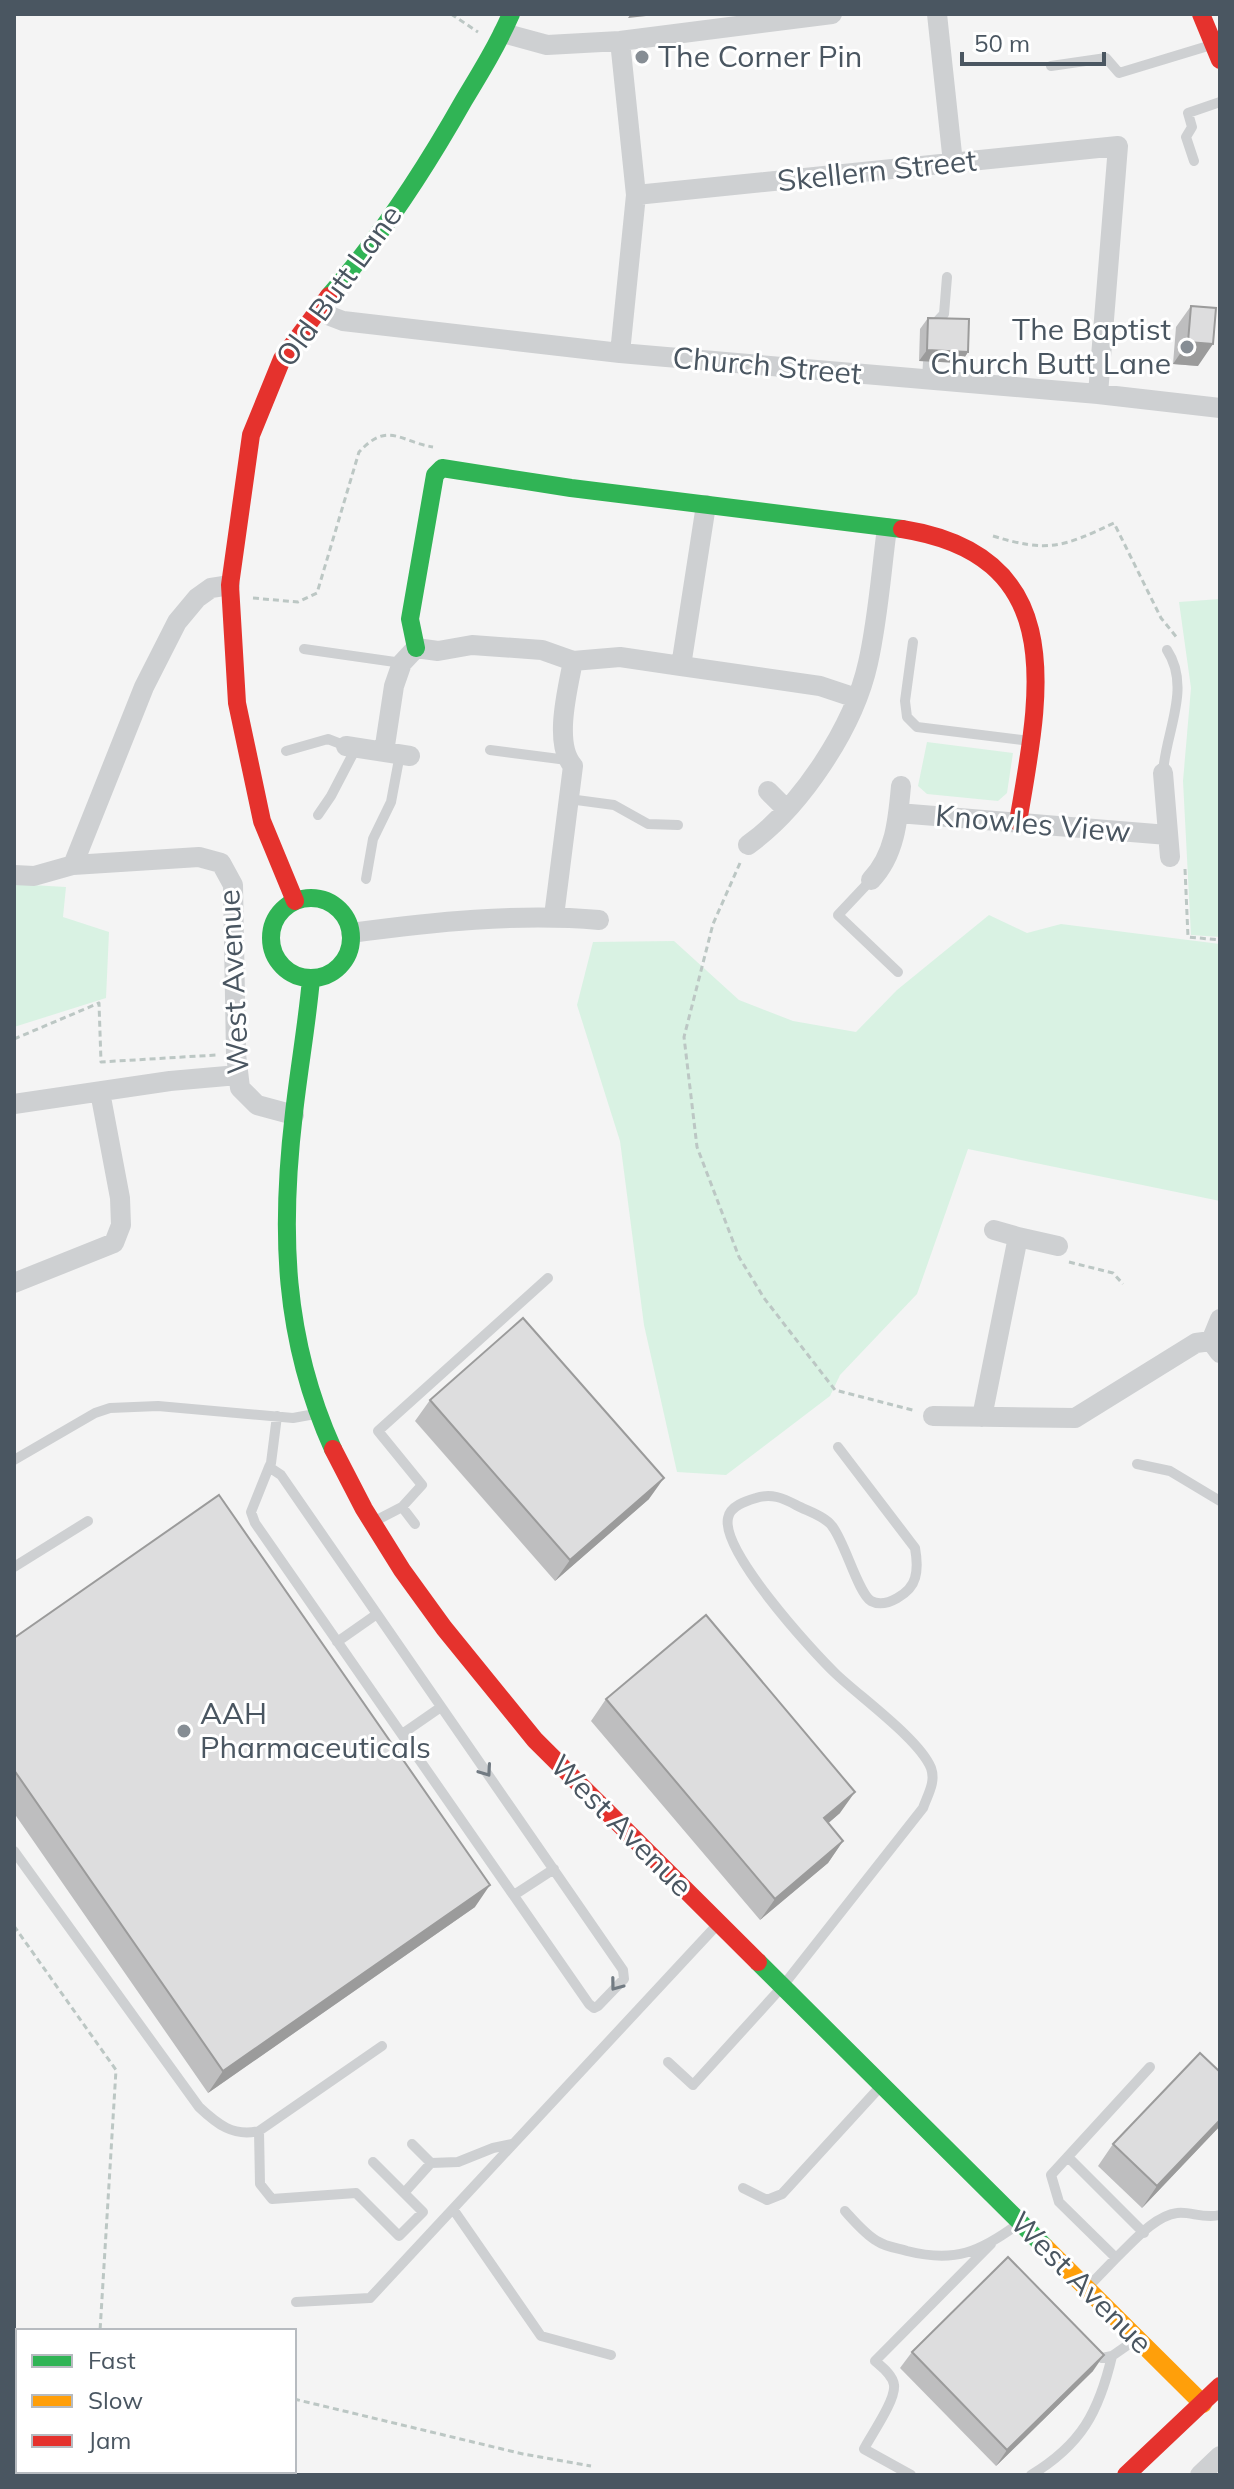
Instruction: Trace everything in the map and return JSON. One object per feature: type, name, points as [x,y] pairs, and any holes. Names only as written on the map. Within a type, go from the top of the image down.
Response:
[{"type":"main road","points":[[1201,14],[1218,54]]},
{"type":"main road","name":"Old Butt Lane","points":[[230,591],[251,435],[282,359],[321,305],[365,255],[446,132],[504,30]]},
{"type":"main road","points":[[409,655],[410,619],[435,475],[442,468],[521,482],[781,511],[923,532],[961,545],[988,564],[1013,591],[1027,616],[1034,639],[1037,691],[1018,822]]},
{"type":"main road","name":"West Avenue","points":[[230,591],[237,703],[249,765],[262,821],[295,901]]},
{"type":"main road","points":[[295,901],[325,901],[343,915],[351,933],[345,958],[331,973],[311,979],[297,977],[281,966],[271,947],[272,927],[281,912],[295,901]]},
{"type":"main road","name":"West Avenue","points":[[311,979],[294,1115],[286,1239],[290,1320],[300,1365],[317,1414],[370,1524],[442,1627],[535,1740],[1203,2404]]},
{"type":"main road","points":[[1126,2475],[1220,2386]]},
{"type":"street","points":[[504,30],[547,45],[620,41],[832,14]]},
{"type":"street","points":[[937,14],[953,163]]},
{"type":"street","points":[[620,41],[636,195],[620,353]]},
{"type":"street","name":"Skellern Street","points":[[636,195],[1118,146],[1098,394]]},
{"type":"street","name":"Church Street","points":[[321,305],[330,316],[343,321],[620,353],[928,370],[1220,408]]},
{"type":"street","points":[[681,666],[706,505]]},
{"type":"street","points":[[748,845],[770,829],[787,810],[848,720],[868,664],[887,528]]},
{"type":"street","points":[[14,875],[34,876],[73,865],[144,687],[177,622],[197,598],[211,588],[230,591]]},
{"type":"street","points":[[351,747],[398,754],[394,686],[409,655],[472,645],[542,650],[573,661],[620,657],[820,686],[856,698]]},
{"type":"street","points":[[554,916],[573,766],[567,760],[563,725],[573,661]]},
{"type":"street","name":"Knowles View","points":[[1163,773],[1168,835],[1177,858]]},
{"type":"street","name":"Knowles View","points":[[871,880],[881,869],[891,848],[901,786]]},
{"type":"street","points":[[768,791],[787,810]]},
{"type":"street","name":"Knowles View","points":[[898,813],[1168,835]]},
{"type":"street","name":"West Avenue","points":[[73,865],[199,857],[221,863],[233,885],[236,1054],[240,1088],[257,1105],[294,1115]]},
{"type":"street","points":[[351,933],[554,916],[599,920]]},
{"type":"street","points":[[14,1104],[170,1081],[238,1075]]},
{"type":"street","points":[[14,1283],[114,1243],[121,1225],[120,1198],[100,1092]]},
{"type":"street","points":[[994,1230],[1058,1246]]},
{"type":"street","points":[[982,1417],[1018,1237]]},
{"type":"street","points":[[933,1416],[1075,1418],[1196,1343],[1215,1347],[1220,1319]]},
{"type":"street","points":[[1200,2475],[1220,2456]]},
{"type":"lane","points":[[1051,66],[1106,58],[1119,73],[1218,54]]},
{"type":"lane","points":[[1194,161],[1186,137],[1192,127],[1188,113],[1220,102]]},
{"type":"lane","points":[[930,329],[944,314],[947,277]]},
{"type":"lane","points":[[913,642],[905,701],[907,717],[917,727],[1030,741]]},
{"type":"lane","points":[[304,649],[409,655]]},
{"type":"lane","points":[[1163,773],[1164,754],[1172,732],[1177,673],[1167,650]]},
{"type":"lane","points":[[286,751],[328,739],[351,747],[331,796],[318,815]]},
{"type":"lane","points":[[490,750],[567,760]]},
{"type":"lane","points":[[366,879],[373,839],[391,802],[398,754]]},
{"type":"lane","points":[[569,799],[614,805],[648,824],[678,825]]},
{"type":"lane","name":"Knowles View","points":[[871,880],[838,915],[898,972]]},
{"type":"lane","points":[[370,1524],[402,1507],[422,1485],[378,1431],[548,1278]]},
{"type":"lane","points":[[14,1460],[95,1413],[110,1408],[158,1406],[293,1418],[317,1414]]},
{"type":"lane","points":[[269,1467],[281,1475],[625,1975],[598,2006],[594,2008],[589,2004],[255,1523],[251,1512],[269,1467],[277,1416]]},
{"type":"lane","points":[[668,2062],[693,2085],[782,1987],[923,1808],[934,1781],[930,1766],[915,1746],[834,1672],[751,1576],[738,1556],[728,1531],[727,1516],[733,1509],[762,1496],[780,1497],[830,1523],[844,1545],[863,1593],[872,1601],[885,1603],[909,1589],[915,1580],[918,1565],[915,1548],[838,1447]]},
{"type":"lane","points":[[1137,1464],[1170,1471],[1220,1501]]},
{"type":"lane","points":[[402,1507],[415,1524]]},
{"type":"lane","points":[[14,1567],[88,1521]]},
{"type":"lane","points":[[337,1642],[377,1614]]},
{"type":"lane","points":[[402,1734],[441,1707]]},
{"type":"lane","points":[[14,1851],[199,2107],[228,2129],[245,2134],[259,2131],[382,2046]]},
{"type":"lane","points":[[514,1895],[554,1869]]},
{"type":"lane","points":[[296,2302],[370,2298],[718,1923]]},
{"type":"lane","points":[[1116,2258],[1059,2202],[1051,2175],[1150,2067]]},
{"type":"lane","points":[[743,2188],[767,2200],[782,2194],[882,2086]]},
{"type":"lane","points":[[259,2131],[260,2184],[272,2199],[356,2193],[399,2236],[423,2212],[373,2162]]},
{"type":"lane","points":[[404,2193],[431,2163],[458,2162],[514,2143]]},
{"type":"lane","points":[[412,2144],[431,2163]]},
{"type":"lane","points":[[1068,2157],[1144,2233]]},
{"type":"lane","points":[[453,2209],[541,2336],[611,2355]]},
{"type":"lane","points":[[845,2211],[881,2244],[923,2255],[970,2253],[991,2244]]},
{"type":"lane","points":[[1086,2289],[1159,2220],[1178,2213],[1197,2217],[1220,2215]]},
{"type":"lane","points":[[911,2475],[864,2449],[892,2398],[894,2385],[888,2373],[875,2361],[991,2244],[1019,2222]]},
{"type":"lane","points":[[1082,2344],[1092,2354],[1102,2358],[1112,2356],[1137,2339]]},
{"type":"lane","points":[[1031,2475],[1077,2440],[1105,2388],[1112,2356]]},
{"type":"path","points":[[451,14],[504,30]]},
{"type":"path","points":[[230,591],[298,602],[317,593],[359,452],[371,439],[387,433],[435,448]]},
{"type":"path","points":[[985,534],[1027,547],[1069,544],[1114,523],[1161,618],[1181,647]]},
{"type":"path","points":[[748,845],[713,924],[684,1037],[697,1147],[739,1257],[764,1298],[835,1390],[933,1416]]},
{"type":"path","points":[[1177,858],[1188,937],[1220,940]]},
{"type":"path","points":[[14,1039],[99,1003],[101,1062],[236,1054]]},
{"type":"path","points":[[1058,1246],[1064,1260],[1113,1273],[1123,1284]]},
{"type":"path","points":[[14,1926],[116,2070],[100,2329]]},
{"type":"path","points":[[296,2399],[523,2454],[591,2466]]},
{"type":"green space","points":[[1220,599],[1220,937],[1191,935],[1183,781],[1191,688],[1179,602]]},
{"type":"green space","points":[[927,742],[1013,753],[1007,793],[998,801],[927,794],[918,786]]},
{"type":"green space","points":[[14,884],[66,887],[63,917],[109,932],[106,998],[14,1027]]},
{"type":"green space","points":[[989,915],[1027,933],[1061,924],[1220,944],[1220,1201],[968,1149],[917,1294],[840,1375],[830,1396],[726,1475],[677,1472],[644,1325],[620,1141],[577,1005],[593,942],[674,941],[739,1000],[793,1021],[856,1032],[897,990]]},
{"type":"building","points":[[1191,306],[1216,308],[1213,344],[1188,342]]},
{"type":"building","points":[[928,318],[969,319],[968,352],[927,350]]},
{"type":"building","points":[[523,1318],[664,1478],[570,1560],[430,1400]]},
{"type":"building","name":"AAH Pharmaceuticals","points":[[219,1495],[490,1885],[223,2071],[14,1770],[14,1638]]},
{"type":"building","points":[[706,1615],[855,1792],[824,1818],[843,1841],[775,1899],[606,1699]]},
{"type":"building","points":[[1200,2053],[1220,2072],[1220,2120],[1157,2186],[1113,2144]]},
{"type":"building","points":[[1008,2257],[1104,2355],[1007,2450],[912,2352]]},
{"type":"traffic: fast","points":[[329,296],[367,250],[418,177],[483,68],[511,14]]},
{"type":"traffic: fast","points":[[416,648],[410,619],[435,475],[442,468],[571,488],[902,529]]},
{"type":"traffic: fast","points":[[311,898],[326,901],[339,910],[348,923],[351,938],[348,953],[339,966],[326,975],[311,978],[296,975],[283,966],[274,953],[271,938],[274,923],[283,910],[296,901],[311,898]]},
{"type":"traffic: fast","points":[[311,979],[290,1157],[287,1242],[295,1325],[304,1366],[316,1408],[333,1449]]},
{"type":"traffic: fast","points":[[758,1962],[1045,2247]]},
{"type":"traffic: slow","points":[[1045,2247],[1203,2404]]},
{"type":"traffic: jam","points":[[1201,14],[1220,60]]},
{"type":"traffic: jam","points":[[295,901],[262,821],[237,703],[230,585],[251,435],[282,359],[329,296]]},
{"type":"traffic: jam","points":[[902,529],[957,544],[995,569],[1019,601],[1032,639],[1036,681],[1033,727],[1018,822]]},
{"type":"traffic: jam","points":[[333,1449],[364,1509],[402,1570],[444,1628],[535,1740],[758,1962]]},
{"type":"traffic: jam","points":[[1126,2475],[1220,2386]]},
{"type":"place","name":"The Corner Pin","points":[[642,57]]},
{"type":"place","name":"The Baptist Church Butt Lane","points":[[1187,347]]},
{"type":"place","name":"AAH Pharmaceuticals","points":[[184,1731]]}]
